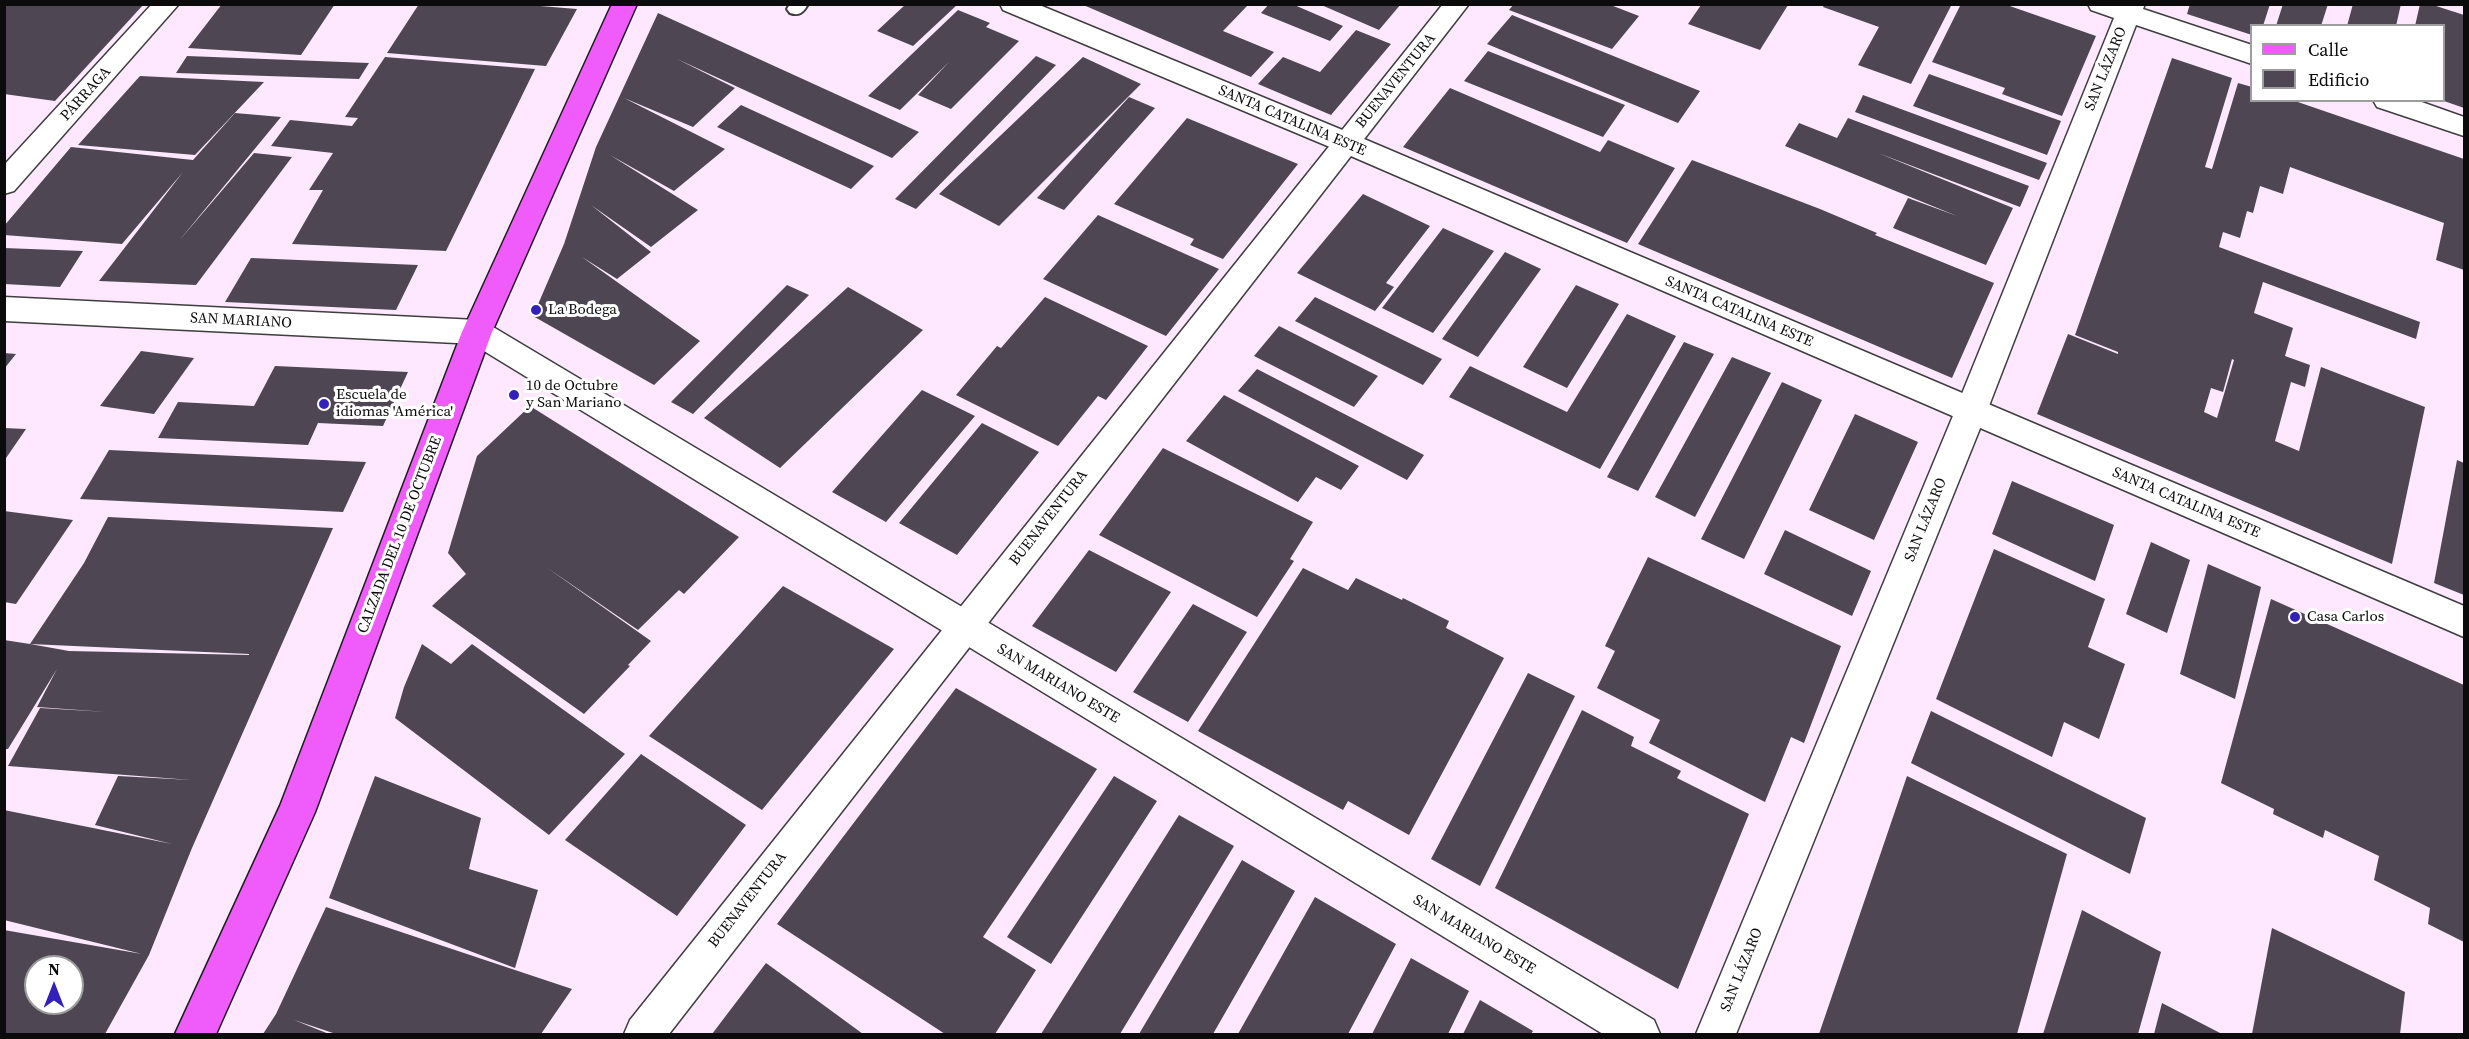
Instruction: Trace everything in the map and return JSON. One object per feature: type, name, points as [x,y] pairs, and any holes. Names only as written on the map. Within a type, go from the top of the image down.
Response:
[{"type":"main road","name":"CALZADA DEL 10 DE OCTUBRE","points":[[195,1035],[296,812],[477,332],[625,4]]},
{"type":"street","name":"PÁRRAGA","points":[[4,184],[167,4]]},
{"type":"street","name":"SANTA CATALINA ESTE","points":[[1012,4],[1347,143],[2464,622]]},
{"type":"street","name":"BUENAVENTURA","points":[[644,1035],[963,627],[1457,4]]},
{"type":"street","points":[[2120,8],[2250,54]]},
{"type":"street","name":"SAN LÁZARO","points":[[1716,1035],[1971,411],[2120,8]]},
{"type":"street","points":[[2392,102],[2464,127]]},
{"type":"street","name":"SAN MARIANO","points":[[4,309],[477,332]]},
{"type":"street","name":"SAN MARIANO ESTE","points":[[477,332],[1640,1035]]},
{"type":"building","points":[[4,4],[144,4],[55,101],[4,94]]},
{"type":"building","points":[[222,4],[335,4],[301,55],[188,48]]},
{"type":"building","points":[[419,4],[516,4],[577,9],[546,66],[387,53]]},
{"type":"building","points":[[906,4],[958,4],[913,46],[877,31]]},
{"type":"building","points":[[1081,4],[1249,4],[1223,31],[1274,52],[1251,77]]},
{"type":"building","points":[[1269,4],[1292,4],[1343,26],[1330,41],[1261,13]]},
{"type":"building","points":[[1319,4],[1401,4],[1379,30]]},
{"type":"building","points":[[1514,4],[1608,4],[1639,16],[1612,49],[1509,10]]},
{"type":"building","points":[[1825,4],[1952,4],[1911,84],[1858,65],[1879,27],[1823,7]]},
{"type":"building","points":[[1961,4],[2004,4],[2096,36],[2062,116],[2002,94],[2005,88],[1932,62]]},
{"type":"building","points":[[2190,4],[2270,4],[2264,24],[2250,24],[2250,34],[2187,14]]},
{"type":"building","points":[[2283,4],[2328,4],[2322,24],[2277,24]]},
{"type":"building","points":[[2353,4],[2401,4],[2396,24],[2348,24]]},
{"type":"building","points":[[2420,4],[2430,4],[2464,15],[2464,108],[2445,101],[2445,24],[2415,24]]},
{"type":"building","points":[[1701,5],[1788,5],[1760,50],[1688,24]]},
{"type":"building","points":[[958,10],[990,23],[986,27],[1019,41],[951,109],[918,95],[949,62],[900,110],[868,96]]},
{"type":"building","points":[[658,13],[919,132],[892,158],[677,59],[735,88],[693,127],[624,98],[725,149],[674,191],[610,155],[698,210],[651,247],[591,205],[651,252],[617,279],[582,257],[700,341],[654,385],[533,316],[564,244],[596,147]]},
{"type":"building","points":[[1512,15],[1700,91],[1678,123],[1487,44]]},
{"type":"building","points":[[1356,30],[1391,44],[1331,115],[1258,84],[1283,57],[1320,72]]},
{"type":"building","points":[[1488,51],[1625,105],[1603,137],[1464,81]]},
{"type":"building","points":[[187,56],[369,63],[359,79],[176,73]]},
{"type":"building","points":[[1036,56],[1056,65],[916,209],[895,199]]},
{"type":"building","points":[[385,57],[535,69],[446,251],[292,244],[323,190],[309,190],[333,153],[271,146],[290,120],[352,126],[358,118],[345,117]]},
{"type":"building","points":[[1083,57],[1141,84],[999,226],[939,194]]},
{"type":"building","points":[[2172,58],[2232,78],[2205,167],[2212,169],[2238,83],[2250,86],[2250,102],[2298,102],[2464,159],[2464,270],[2436,260],[2444,223],[2290,167],[2283,194],[2260,186],[2253,213],[2247,211],[2240,238],[2223,232],[2219,247],[2420,322],[2416,339],[2263,282],[2254,313],[2293,328],[2285,356],[2310,365],[2305,387],[2291,382],[2275,441],[2299,451],[2321,367],[2425,407],[2392,564],[2037,414],[2068,334],[2118,354],[2118,352],[2075,335]],"holes":[[[2232,359],[2234,360],[2217,418],[2204,412],[2211,388],[2223,392]]]},
{"type":"building","points":[[1929,74],[2061,121],[2047,155],[1913,106]]},
{"type":"building","points":[[140,76],[264,82],[195,155],[78,145]]},
{"type":"building","points":[[1450,88],[1600,152],[1608,140],[1675,168],[1627,243],[1403,147]]},
{"type":"building","points":[[1863,95],[2047,163],[2039,180],[1855,112]]},
{"type":"building","points":[[1129,97],[1155,108],[1064,210],[1037,198]]},
{"type":"building","points":[[741,105],[874,166],[851,189],[717,127]]},
{"type":"building","points":[[235,113],[281,117],[178,242],[254,153],[292,157],[196,285],[99,281],[183,172],[122,244],[4,235],[4,226],[71,147],[193,160]]},
{"type":"building","points":[[1187,118],[1298,164],[1223,259],[1190,245],[1194,239],[1114,204]]},
{"type":"building","points":[[1848,118],[2029,186],[2020,207],[1878,153],[2013,208],[1986,265],[1893,228],[1908,198],[1957,216],[1785,146],[1799,123],[1837,138]]},
{"type":"building","points":[[1692,160],[1820,209],[1877,233],[1875,235],[1994,283],[1952,378],[1638,244]]},
{"type":"building","points":[[1363,194],[1430,226],[1386,283],[1394,287],[1375,311],[1297,273]]},
{"type":"building","points":[[1098,215],[1219,269],[1166,336],[1043,279]]},
{"type":"building","points":[[1443,228],[1494,251],[1433,333],[1382,308]]},
{"type":"building","points":[[4,248],[83,251],[60,287],[4,284]]},
{"type":"building","points":[[1505,252],[1541,269],[1478,357],[1442,339]]},
{"type":"building","points":[[251,258],[418,265],[396,310],[225,302]]},
{"type":"building","points":[[787,285],[809,295],[693,414],[671,402]]},
{"type":"building","points":[[1576,285],[1619,304],[1567,388],[1523,367]]},
{"type":"building","points":[[848,287],[923,330],[780,468],[704,418]]},
{"type":"building","points":[[1045,297],[1148,346],[1106,400],[1098,396],[1058,446],[956,395],[997,346],[1001,348]]},
{"type":"building","points":[[1315,297],[1442,359],[1423,385],[1295,321]]},
{"type":"building","points":[[1627,314],[1676,336],[1600,469],[1449,397],[1470,366],[1567,412]]},
{"type":"building","points":[[1279,326],[1378,376],[1354,407],[1254,356]]},
{"type":"building","points":[[1684,342],[1714,354],[1638,491],[1607,477]]},
{"type":"building","points":[[141,351],[194,358],[154,414],[100,406]]},
{"type":"building","points":[[4,353],[16,354],[4,369]]},
{"type":"building","points":[[1732,357],[1771,373],[1695,517],[1655,497]]},
{"type":"building","name":"Escuela de idiomas 'América'","points":[[275,366],[408,372],[383,426],[318,423],[308,445],[158,438],[178,402],[254,406]]},
{"type":"building","points":[[1257,369],[1424,455],[1407,480],[1238,391]]},
{"type":"building","points":[[1782,382],[1822,400],[1744,559],[1701,539]]},
{"type":"building","points":[[922,390],[975,416],[886,522],[832,492]]},
{"type":"building","points":[[1224,395],[1359,466],[1341,490],[1316,477],[1298,502],[1186,441]]},
{"type":"building","points":[[530,406],[739,537],[684,594],[679,590],[638,630],[546,567],[651,641],[584,714],[432,606],[466,574],[448,553],[477,456]]},
{"type":"building","points":[[1855,414],[1918,442],[1874,540],[1809,510]]},
{"type":"building","points":[[982,423],[1039,452],[957,555],[899,523]]},
{"type":"building","points":[[4,428],[26,429],[4,461]]},
{"type":"building","points":[[1163,448],[1313,522],[1290,559],[1294,561],[1257,617],[1099,535]]},
{"type":"building","points":[[109,450],[366,462],[343,512],[80,499]]},
{"type":"building","points":[[2457,460],[2464,463],[2464,595],[2434,583]]},
{"type":"building","points":[[2012,481],[2114,525],[2095,581],[1992,534]]},
{"type":"building","points":[[4,511],[73,520],[16,604],[4,602]]},
{"type":"building","points":[[108,517],[333,528],[192,848],[149,955],[105,1034],[4,1034],[4,930],[142,954],[4,920],[4,810],[172,844],[95,825],[118,776],[191,780],[8,766],[40,708],[107,712],[37,707],[57,669],[8,749],[4,749],[4,640],[30,644],[84,563]],"holes":[[[30,644],[249,654],[69,651]]]},
{"type":"building","points":[[1785,530],[1871,571],[1852,616],[1764,574]]},
{"type":"building","points":[[2151,542],[2190,560],[2167,633],[2126,614]]},
{"type":"building","points":[[1994,549],[2105,599],[2088,647],[2125,664],[2099,739],[2064,722],[2052,757],[1936,699]]},
{"type":"building","points":[[1089,550],[1171,592],[1116,672],[1032,626]]},
{"type":"building","points":[[1648,557],[1841,646],[1804,743],[1791,737],[1765,802],[1649,743],[1660,720],[1597,688],[1615,651],[1605,646]]},
{"type":"building","points":[[2208,564],[2261,587],[2235,699],[2180,674]]},
{"type":"building","points":[[1303,568],[1348,590],[1356,578],[1402,600],[1403,598],[1449,621],[1446,628],[1504,658],[1409,835],[1348,801],[1343,810],[1198,731]]},
{"type":"building","points":[[783,586],[894,649],[762,810],[649,736]]},
{"type":"building","points":[[2271,599],[2464,685],[2464,942],[2428,924],[2430,908],[2374,880],[2379,856],[2325,830],[2323,838],[2273,814],[2274,809],[2221,783]]},
{"type":"building","points":[[1193,604],[1247,632],[1188,722],[1133,692]]},
{"type":"building","points":[[422,644],[451,664],[472,644],[625,754],[549,835],[395,718],[404,687]]},
{"type":"building","points":[[1528,673],[1575,696],[1480,886],[1431,859]]},
{"type":"building","points":[[956,688],[1097,769],[983,937],[1036,970],[995,1034],[945,1034],[777,924]]},
{"type":"building","points":[[1582,710],[1634,737],[1631,746],[1681,771],[1677,778],[1749,814],[1678,989],[1495,888]]},
{"type":"building","points":[[1931,711],[2146,818],[2130,874],[1911,763]]},
{"type":"building","points":[[641,754],[746,825],[677,916],[565,840]]},
{"type":"building","points":[[375,776],[481,818],[469,869],[538,890],[515,968],[329,898]]},
{"type":"building","points":[[1114,776],[1157,801],[1051,964],[1007,937]]},
{"type":"building","points":[[1907,776],[2067,854],[2017,1034],[1819,1034]]},
{"type":"building","points":[[1179,815],[1234,846],[1120,1034],[1041,1034]]},
{"type":"building","points":[[1242,860],[1295,891],[1213,1034],[1139,1034]]},
{"type":"building","points":[[1315,897],[1396,944],[1348,1034],[1238,1034]]},
{"type":"building","points":[[326,907],[572,989],[541,1034],[336,1034],[294,1020],[329,1034],[263,1034],[276,1014]]},
{"type":"building","points":[[2082,910],[2161,952],[2138,1034],[2043,1034]]},
{"type":"building","points":[[2272,928],[2405,992],[2400,1034],[2252,1034]]},
{"type":"building","points":[[1411,958],[1469,991],[1448,1034],[1372,1034]]},
{"type":"building","points":[[766,963],[788,979],[863,1034],[712,1034]]},
{"type":"building","points":[[1480,1000],[1533,1031],[1531,1034],[1463,1034]]},
{"type":"building","points":[[2162,1003],[2222,1034],[2154,1034]]},
{"type":"place","name":"La Bodega","points":[[536,310]]},
{"type":"place","name":"10 de Octubre y San Mariano","points":[[514,395]]},
{"type":"place","name":"Escuela de idiomas 'América'","points":[[324,404]]},
{"type":"place","name":"Casa Carlos","points":[[2295,617]]}]
